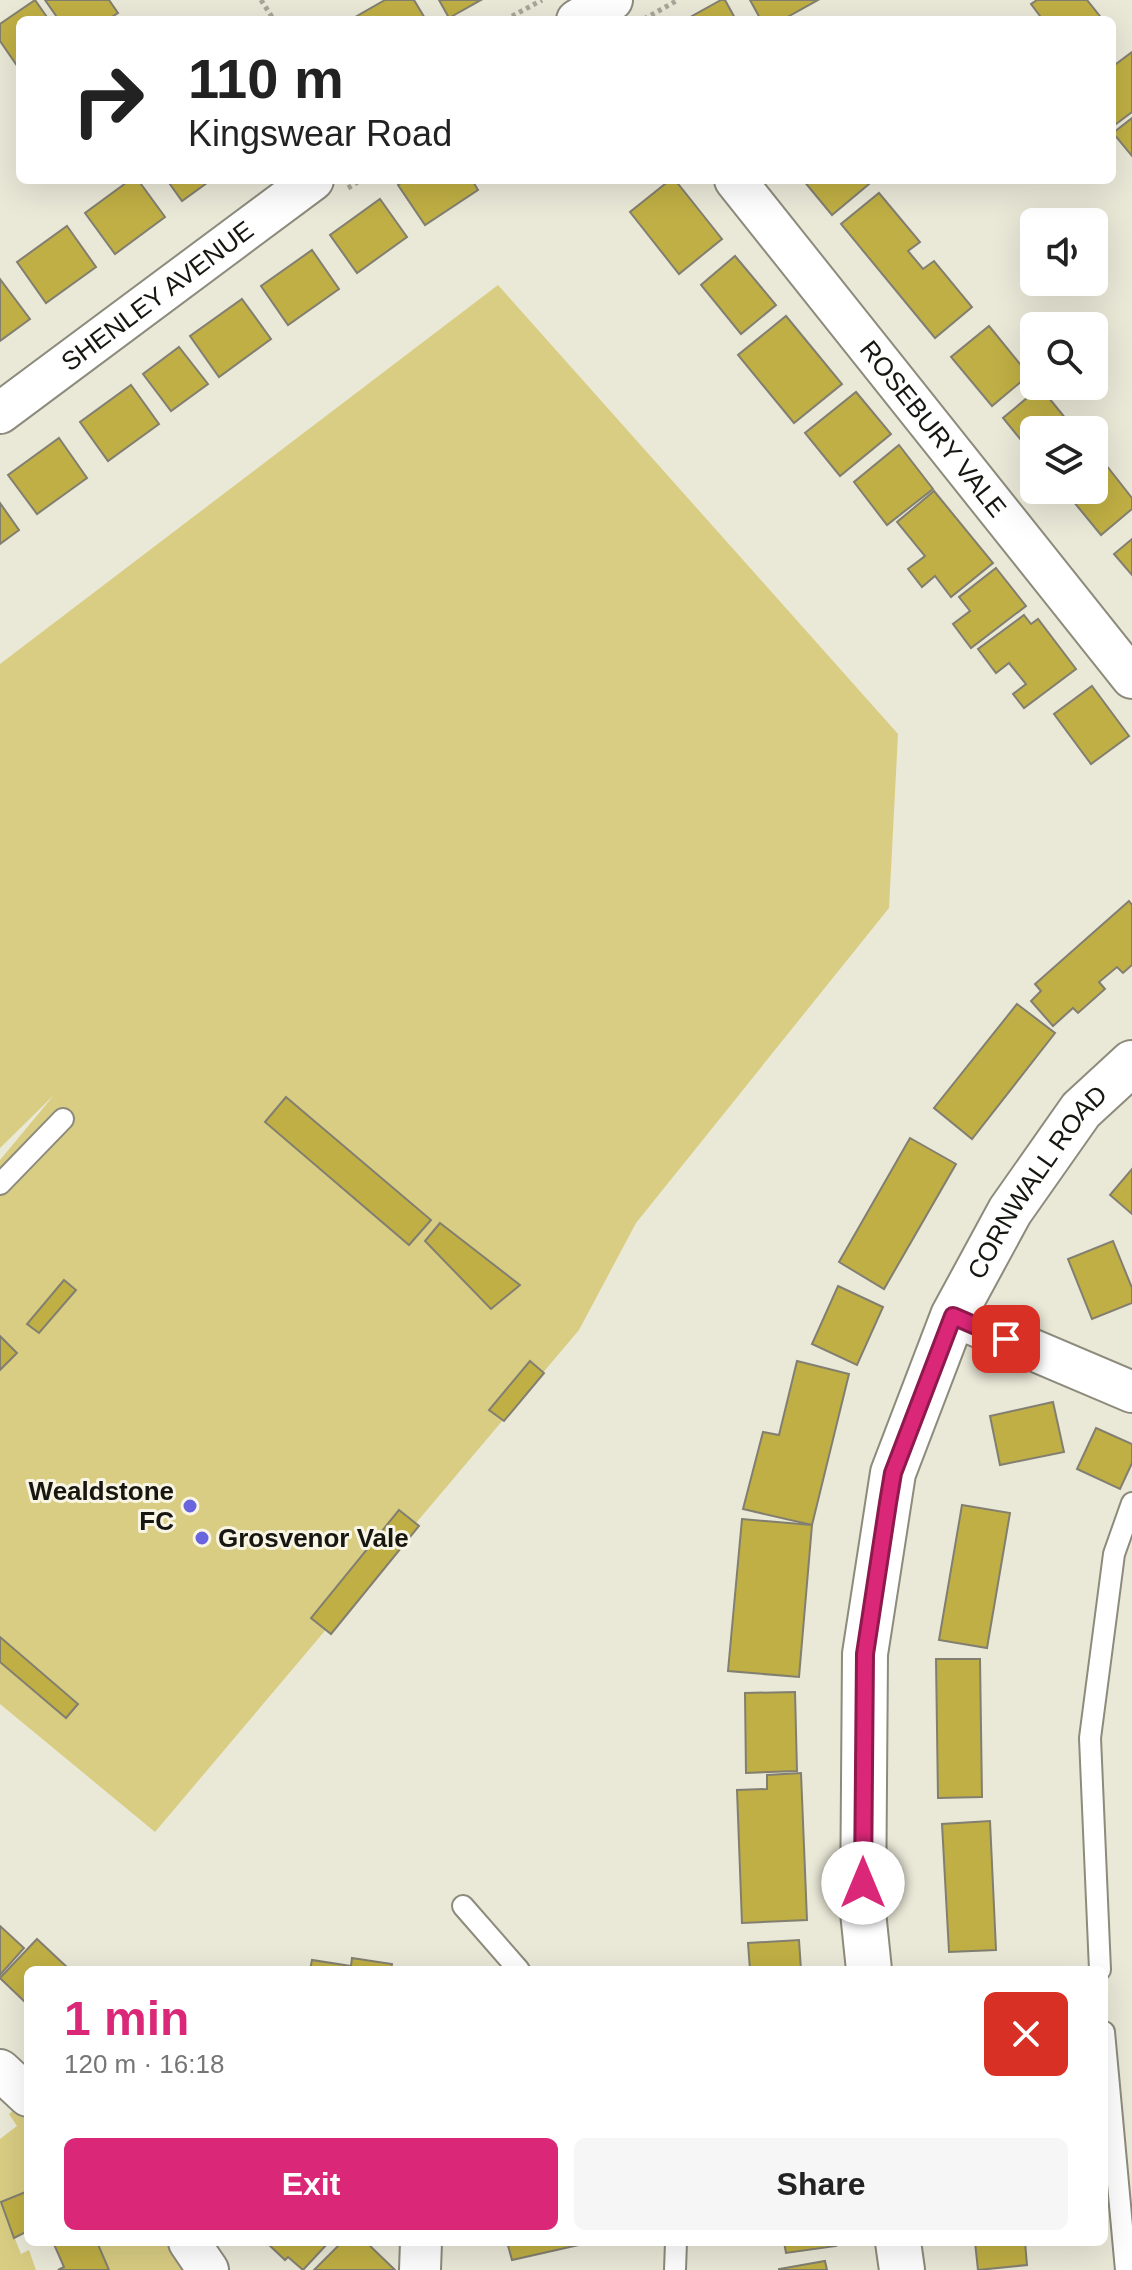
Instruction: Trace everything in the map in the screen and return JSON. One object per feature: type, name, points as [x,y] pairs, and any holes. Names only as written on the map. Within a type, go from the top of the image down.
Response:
[{"type":"street","name":"SHENLEY AVENUE","points":[[0,413],[308,184]]},
{"type":"street","name":"ROSEBURY VALE","points":[[738,184],[1132,678]]},
{"type":"street","name":"CORNWALL ROAD","points":[[869,1966],[863,1912],[865,1654],[893,1473],[953,1316],[1010,1211],[1081,1110],[1132,1063]]},
{"type":"street","points":[[953,1316],[1132,1392]]},
{"type":"street","points":[[0,2070],[24,2092]]},
{"type":"street","points":[[192,2246],[208,2270]]},
{"type":"street","points":[[420,2270],[421,2246]]},
{"type":"street","points":[[899,2246],[902,2270]]},
{"type":"lane","points":[[0,1184],[63,1119]]},
{"type":"lane","points":[[1100,1966],[1090,1738],[1114,1554],[1132,1503]]},
{"type":"lane","points":[[463,1906],[516,1966]]},
{"type":"lane","points":[[1108,2075],[1126,2270]]},
{"type":"lane","points":[[675,2270],[676,2246]]},
{"type":"path","points":[[512,16],[542,0]]},
{"type":"path","points":[[648,16],[678,0]]},
{"type":"shaded area","points":[[498,285],[898,734],[889,908],[636,1223],[579,1330],[155,1832],[0,1704],[0,1160],[54,1095],[0,1148],[0,664]]},
{"type":"shaded area","points":[[24,2102],[24,2193],[1,2203],[21,2254],[29,2250],[36,2270],[0,2270],[0,2139],[17,2126],[9,2114]]},
{"type":"shaded area","points":[[99,2246],[170,2246],[188,2270],[109,2270]]},
{"type":"building","points":[[35,0],[46,16],[16,16],[16,64],[0,41],[0,24]]},
{"type":"building","points":[[45,0],[109,0],[118,13],[113,16],[56,16]]},
{"type":"building","points":[[385,0],[414,0],[424,16],[357,16]]},
{"type":"building","points":[[439,0],[481,0],[453,16],[448,16]]},
{"type":"building","points":[[725,0],[734,16],[692,16]]},
{"type":"building","points":[[750,0],[818,0],[789,16],[759,16]]},
{"type":"building","points":[[1037,0],[1087,0],[1100,16],[1040,16],[1031,4]]},
{"type":"building","points":[[1132,52],[1132,112],[1116,124],[1116,64]]},
{"type":"building","points":[[1132,118],[1132,156],[1116,137],[1116,131]]},
{"type":"building","points":[[125,184],[141,184],[165,217],[115,254],[85,213]]},
{"type":"building","points":[[170,184],[205,184],[182,201]]},
{"type":"building","points":[[474,184],[478,190],[425,225],[398,185]]},
{"type":"building","points":[[665,184],[678,184],[722,239],[679,274],[630,212]]},
{"type":"building","points":[[806,184],[869,184],[832,215]]},
{"type":"building","points":[[879,193],[920,242],[908,251],[923,269],[934,261],[972,307],[935,338],[841,224]]},
{"type":"building","points":[[380,199],[407,237],[357,273],[330,235]]},
{"type":"building","points":[[67,226],[96,267],[46,303],[17,262]]},
{"type":"building","points":[[312,250],[339,289],[288,325],[261,286]]},
{"type":"building","points":[[735,256],[776,305],[741,334],[701,285]]},
{"type":"building","points":[[0,279],[30,319],[0,341]]},
{"type":"building","points":[[242,299],[271,339],[219,377],[190,336]]},
{"type":"building","points":[[786,316],[842,384],[794,423],[738,355]]},
{"type":"building","points":[[989,326],[1020,364],[1020,383],[992,406],[951,357]]},
{"type":"building","points":[[179,347],[208,384],[171,411],[143,374]]},
{"type":"building","points":[[131,385],[159,424],[108,461],[80,422]]},
{"type":"building","points":[[856,392],[891,434],[840,476],[805,433]]},
{"type":"building","points":[[1024,400],[1051,400],[1064,416],[1020,416],[1020,439],[1003,418]]},
{"type":"building","points":[[59,438],[87,478],[37,514],[8,475]]},
{"type":"building","points":[[899,445],[933,489],[887,525],[854,482]]},
{"type":"building","points":[[1108,467],[1132,498],[1132,509],[1101,535],[1076,504],[1108,504]]},
{"type":"building","points":[[934,491],[993,563],[951,597],[935,576],[922,587],[908,569],[925,556],[897,522]]},
{"type":"building","points":[[0,503],[19,530],[0,544]]},
{"type":"building","points":[[1132,539],[1132,575],[1114,554]]},
{"type":"building","points":[[996,568],[1026,606],[971,648],[953,624],[970,611],[959,597]]},
{"type":"building","points":[[1024,615],[1031,624],[1038,619],[1076,669],[1024,708],[1013,694],[1026,684],[1009,663],[996,673],[978,649]]},
{"type":"building","points":[[1092,686],[1129,736],[1091,764],[1054,714]]},
{"type":"building","points":[[1129,901],[1132,905],[1132,965],[1123,973],[1117,967],[1099,982],[1105,989],[1078,1013],[1073,1008],[1053,1026],[1031,1001],[1041,991],[1035,984]]},
{"type":"building","points":[[1017,1004],[1055,1033],[972,1139],[934,1108]]},
{"type":"building","points":[[286,1097],[431,1220],[409,1245],[265,1122]]},
{"type":"building","points":[[910,1138],[956,1164],[884,1289],[839,1262]]},
{"type":"building","points":[[1132,1169],[1132,1214],[1110,1195]]},
{"type":"building","points":[[440,1223],[520,1285],[491,1309],[425,1241]]},
{"type":"building","points":[[1113,1241],[1132,1288],[1132,1303],[1092,1319],[1068,1259]]},
{"type":"building","points":[[64,1280],[76,1290],[39,1333],[27,1324]]},
{"type":"building","points":[[838,1286],[883,1307],[857,1365],[812,1344]]},
{"type":"building","points":[[0,1336],[17,1353],[0,1370]]},
{"type":"building","points":[[530,1361],[544,1373],[504,1421],[489,1410]]},
{"type":"building","points":[[797,1361],[849,1374],[812,1525],[743,1509],[763,1432],[779,1435]]},
{"type":"building","points":[[1053,1402],[1064,1452],[1000,1465],[990,1416]]},
{"type":"building","points":[[1096,1428],[1132,1444],[1132,1463],[1120,1489],[1077,1469]]},
{"type":"building","points":[[962,1505],[1010,1513],[987,1648],[939,1640]]},
{"type":"building","points":[[399,1510],[419,1526],[331,1634],[311,1618]]},
{"type":"building","points":[[742,1519],[812,1525],[799,1677],[728,1671]]},
{"type":"building","points":[[0,1637],[78,1704],[66,1718],[0,1662]]},
{"type":"building","points":[[936,1659],[980,1659],[982,1797],[938,1798]]},
{"type":"building","points":[[795,1692],[797,1771],[746,1773],[745,1693]]},
{"type":"building","points":[[801,1773],[807,1920],[742,1923],[737,1790],[767,1789],[767,1775]]},
{"type":"building","points":[[990,1821],[996,1950],[949,1952],[942,1824]]},
{"type":"building","points":[[0,1926],[24,1948],[0,1975]]},
{"type":"building","points":[[37,1939],[66,1966],[24,1966],[24,2001],[0,1978]]},
{"type":"building","points":[[799,1940],[801,1966],[750,1966],[748,1943]]},
{"type":"building","points":[[352,1958],[392,1964],[392,1966],[351,1966]]},
{"type":"building","points":[[312,1960],[351,1966],[311,1966]]},
{"type":"building","points":[[24,2193],[24,2233],[14,2238],[1,2202]]},
{"type":"building","points":[[55,2246],[99,2246],[109,2270],[58,2270],[64,2267]]},
{"type":"building","points":[[270,2246],[325,2246],[303,2270],[288,2257],[285,2260]]},
{"type":"building","points":[[338,2246],[370,2246],[395,2270],[314,2270]]},
{"type":"building","points":[[508,2246],[574,2246],[512,2260]]},
{"type":"building","points":[[785,2246],[836,2246],[786,2253]]},
{"type":"building","points":[[975,2246],[1025,2246],[1027,2265],[978,2270]]},
{"type":"building","points":[[825,2261],[827,2270],[779,2270],[779,2269]]},
{"type":"place","name":"Wealdstone FC","points":[[190,1506]]},
{"type":"place","name":"Grosvenor Vale","points":[[202,1538]]},
{"type":"route","points":[[863,1883],[865,1654],[893,1473],[953,1316],[1006,1339]]}]
